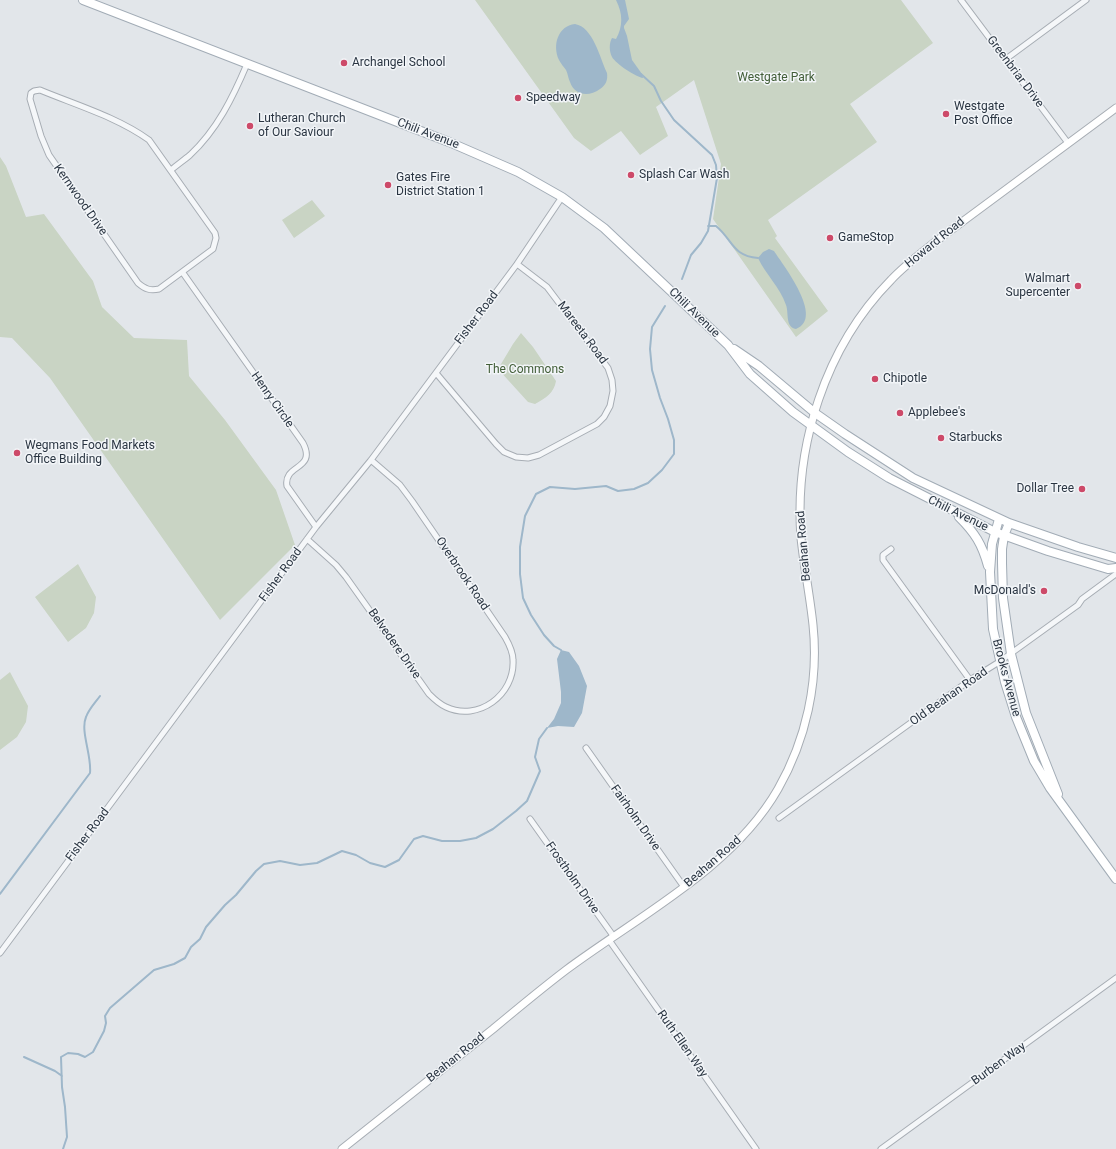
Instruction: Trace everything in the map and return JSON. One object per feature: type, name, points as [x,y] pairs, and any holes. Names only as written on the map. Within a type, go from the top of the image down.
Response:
[{"type":"main road","name":"Chili Avenue","points":[[83,0],[449,142],[518,172],[562,197],[604,228],[728,345],[759,366],[815,413],[875,454],[914,478],[999,519],[1078,547],[1116,558]]},
{"type":"main road","name":"Chili Avenue","points":[[728,345],[750,374],[793,412],[848,452],[889,478],[1004,536],[1108,569],[1116,568]]},
{"type":"main road","points":[[955,512],[978,538],[990,572]]},
{"type":"main road","name":"Brooks Avenue","points":[[999,519],[992,544],[990,572],[993,629],[999,662],[1016,717],[1034,761],[1050,788],[1116,879]]},
{"type":"main road","name":"Brooks Avenue","points":[[1009,523],[1004,536],[1002,549],[1003,598],[1011,654],[1026,713],[1061,802]]},
{"type":"street","name":"Greenbriar Drive","points":[[961,0],[1068,143]]},
{"type":"street","points":[[1006,59],[1086,0]]},
{"type":"street","points":[[171,170],[189,156],[210,132],[234,93],[247,64]]},
{"type":"street","name":"Kernwood Drive","points":[[40,90],[130,128],[149,140],[171,170],[215,233],[216,238],[212,249],[183,273],[159,289],[148,290],[143,288],[138,283],[49,156],[41,136],[30,99],[31,94],[34,91],[40,90]]},
{"type":"street","name":"Howard Road","points":[[811,425],[822,388],[843,344],[865,311],[890,281],[935,242],[1116,108]]},
{"type":"street","name":"Fisher Road","points":[[0,953],[316,527],[371,460],[436,373],[517,264],[562,197]]},
{"type":"street","name":"Mareeta Road","points":[[436,373],[500,448],[504,452],[516,457],[528,458],[539,455],[589,429],[604,417],[610,406],[613,392],[612,380],[608,368],[547,287],[517,264]]},
{"type":"street","name":"Henry Circle","points":[[183,273],[304,446],[307,457],[304,462],[287,477],[286,483],[316,527]]},
{"type":"street","name":"Beahan Road","points":[[342,1149],[566,970],[684,887],[736,844],[762,814],[778,790],[790,766],[803,730],[814,667],[813,626],[804,559],[800,511],[806,450],[811,425]]},
{"type":"street","name":"Overbrook Road","points":[[371,460],[400,486],[412,501],[511,648],[513,660],[512,674],[508,687],[496,700]]},
{"type":"street","name":"Belvedere Drive","points":[[307,539],[336,565],[346,577],[429,694],[437,702],[447,708],[459,711],[471,711],[482,708],[496,700]]},
{"type":"street","points":[[891,549],[884,555],[883,560],[970,680]]},
{"type":"street","name":"Old Beahan Road","points":[[779,818],[970,680],[1011,654],[1078,605],[1082,599],[1116,574]]},
{"type":"street","name":"Fairholm Drive","points":[[586,748],[684,887]]},
{"type":"street","name":"Frostholm Drive","points":[[530,819],[612,938]]},
{"type":"street","name":"Ruth Ellen Way","points":[[612,938],[756,1149]]},
{"type":"street","name":"Burben Way","points":[[881,1149],[1116,978]]},
{"type":"green space","name":"Westgate Park","points":[[475,0],[901,0],[933,43],[850,104],[877,142],[768,220],[777,236],[775,238],[828,311],[796,337],[713,219],[721,164],[694,80],[656,107],[668,136],[640,155],[621,131],[591,151],[574,138]]},
{"type":"green space","points":[[0,157],[6,166],[26,217],[44,214],[93,281],[102,307],[134,338],[187,340],[189,376],[225,420],[276,490],[295,545],[220,620],[50,378],[12,338],[0,337]]},
{"type":"green space","points":[[312,200],[325,216],[294,238],[282,220]]},
{"type":"green space","name":"The Commons","points":[[521,333],[533,347],[556,381],[549,395],[535,404],[528,402],[498,369]]},
{"type":"green space","points":[[78,564],[96,597],[94,613],[86,628],[68,642],[35,597]]},
{"type":"green space","points":[[10,672],[28,706],[26,722],[17,737],[0,750],[0,680]]},
{"type":"water","points":[[616,0],[625,0],[629,19],[624,28],[632,60],[642,74],[643,78],[626,70],[614,60],[611,55],[610,42],[612,38],[616,39],[621,25],[620,10]]},
{"type":"water","points":[[575,24],[581,26],[591,37],[599,52],[607,73],[607,80],[604,86],[596,92],[583,94],[575,90],[572,87],[566,70],[557,54],[556,48],[558,37],[561,32],[564,28]]},
{"type":"water","points":[[769,249],[774,251],[793,279],[804,303],[806,314],[804,323],[796,329],[790,326],[787,308],[783,299],[758,258],[763,252]]},
{"type":"water","points":[[561,650],[569,652],[579,666],[587,686],[582,713],[574,727],[558,726],[547,728],[554,719],[561,703],[557,659]]},
{"type":"waterway","points":[[641,74],[654,86],[661,101],[674,120],[712,155],[716,165],[717,178],[708,231],[701,243],[691,255],[682,279]]},
{"type":"waterway","points":[[708,226],[716,226],[722,231],[738,251],[749,257],[758,258]]},
{"type":"waterway","points":[[561,650],[554,646],[544,635],[531,615],[523,598],[520,574],[520,547],[525,516],[536,494],[550,487],[575,489],[606,486],[618,491],[634,489],[648,483],[662,470],[674,454],[674,440],[652,370],[650,349],[652,327],[665,306]]},
{"type":"waterway","points":[[0,894],[90,773],[84,729],[86,717],[100,696]]},
{"type":"waterway","points":[[63,1149],[67,1137],[62,1087],[61,1057],[68,1053],[78,1054],[85,1057],[93,1052],[104,1031],[106,1023],[105,1016],[110,1008],[154,970],[174,964],[185,958],[191,947],[200,939],[206,927],[264,864],[280,861],[300,865],[317,863],[342,851],[356,855],[370,863],[385,867],[399,860],[414,839],[423,836],[442,841],[460,841],[476,838],[493,829],[527,801],[540,771],[535,757],[539,739],[547,728]]},
{"type":"waterway","points":[[24,1057],[55,1071],[62,1076]]},
{"type":"place","name":"Archangel School","points":[[344,63]]},
{"type":"place","name":"Speedway","points":[[518,98]]},
{"type":"place","name":"Westgate Post Office","points":[[946,114]]},
{"type":"place","name":"Lutheran Church of Our Saviour","points":[[250,126]]},
{"type":"place","name":"Splash Car Wash","points":[[631,175]]},
{"type":"place","name":"Gates Fire District Station 1","points":[[388,185]]},
{"type":"place","name":"GameStop","points":[[830,238]]},
{"type":"place","name":"Walmart Supercenter","points":[[1078,286]]},
{"type":"place","name":"Chipotle","points":[[875,379]]},
{"type":"place","name":"Applebee's","points":[[900,413]]},
{"type":"place","name":"Starbucks","points":[[941,438]]},
{"type":"place","name":"Wegmans Food Markets Office Building","points":[[17,453]]},
{"type":"place","name":"Dollar Tree","points":[[1082,489]]},
{"type":"place","name":"McDonald's","points":[[1044,591]]}]
